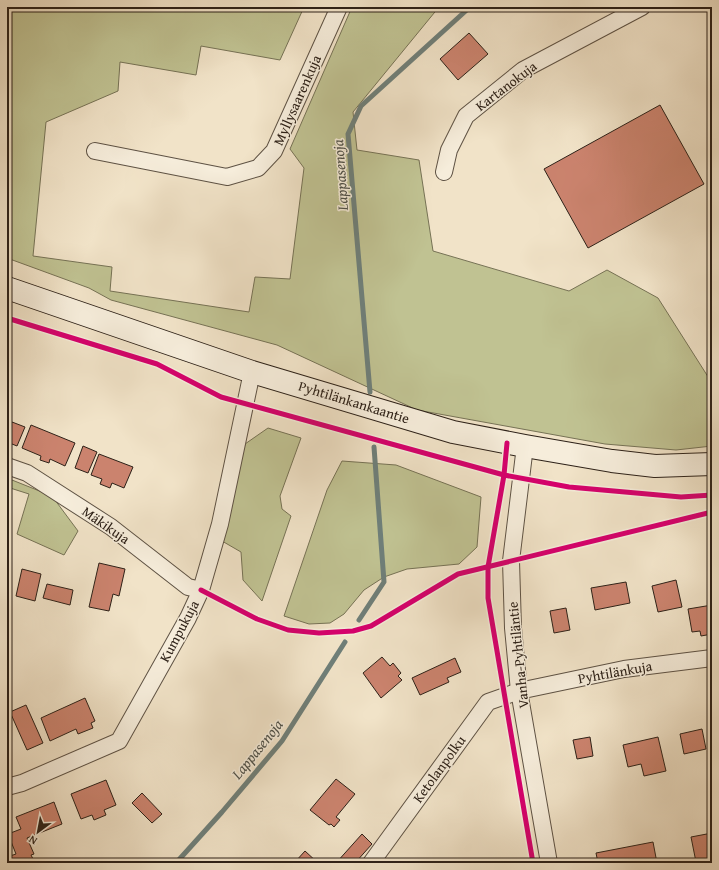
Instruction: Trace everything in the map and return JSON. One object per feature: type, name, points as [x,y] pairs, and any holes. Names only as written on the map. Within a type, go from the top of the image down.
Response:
[{"type":"street","name":"Myllysaarenkuja","points":[[95,151],[227,177],[258,168],[274,151],[339,7]]},
{"type":"street","name":"Kartanokuja","points":[[444,172],[449,150],[466,116],[523,70],[642,7]]},
{"type":"street","name":"Pyhtilänkankaantie","points":[[7,288],[252,372],[453,432],[612,461],[655,466],[712,464]]},
{"type":"street","name":"Kumpukuja","points":[[7,787],[22,783],[119,741],[188,618],[201,590],[220,524],[252,372]]},
{"type":"street","name":"Vanha-Pyhtiläntie","points":[[525,446],[511,561],[512,628],[519,691],[549,863]]},
{"type":"street","name":"Mäkikuja","points":[[7,466],[27,472],[111,527],[188,587],[201,590]]},
{"type":"street","name":"Pyhtilänkuja","points":[[519,691],[624,669],[712,658]]},
{"type":"street","name":"Ketolanpolku","points":[[371,863],[488,702],[519,691]]},
{"type":"green space","points":[[7,7],[304,7],[280,60],[201,46],[196,75],[120,62],[118,91],[46,122],[33,256],[112,267],[110,291],[249,312],[255,277],[290,279],[304,168],[290,149],[352,7],[439,7],[353,112],[357,150],[419,160],[433,251],[569,291],[607,270],[658,298],[712,383],[712,446],[676,450],[605,444],[417,410],[277,345],[111,300],[89,288],[7,258]]},
{"type":"green space","points":[[268,428],[301,438],[280,496],[282,509],[291,516],[262,601],[243,580],[241,552],[222,541],[245,444]]},
{"type":"green space","points":[[342,461],[396,465],[481,497],[477,547],[459,564],[407,569],[384,577],[364,590],[344,614],[330,623],[309,624],[284,616],[327,490]]},
{"type":"green space","points":[[7,478],[52,496],[78,531],[64,555],[17,534],[29,494],[7,487]]},
{"type":"building","points":[[469,33],[488,54],[458,80],[440,59]]},
{"type":"building","points":[[660,105],[704,184],[588,248],[544,169]]},
{"type":"building","points":[[12,422],[25,427],[17,446],[7,442],[7,435]]},
{"type":"building","points":[[31,425],[75,443],[65,466],[50,459],[49,463],[40,460],[41,456],[22,448]]},
{"type":"building","points":[[83,446],[97,452],[88,473],[75,468]]},
{"type":"building","points":[[99,454],[133,467],[124,488],[112,483],[110,488],[100,484],[102,479],[91,475]]},
{"type":"building","points":[[99,563],[125,569],[119,596],[113,594],[109,611],[89,607]]},
{"type":"building","points":[[22,569],[41,574],[35,601],[16,596]]},
{"type":"building","points":[[676,580],[682,607],[658,612],[652,586]]},
{"type":"building","points":[[626,582],[630,603],[595,610],[591,588]]},
{"type":"building","points":[[47,584],[73,590],[70,605],[43,598]]},
{"type":"building","points":[[712,605],[712,634],[701,636],[700,631],[692,632],[688,609]]},
{"type":"building","points":[[566,608],[570,630],[554,633],[550,611]]},
{"type":"building","points":[[382,657],[390,666],[393,663],[401,673],[398,676],[402,680],[381,698],[363,673]]},
{"type":"building","points":[[455,658],[461,672],[447,678],[449,682],[420,695],[412,678]]},
{"type":"building","points":[[85,698],[95,721],[91,723],[93,728],[78,734],[76,729],[50,741],[41,718]]},
{"type":"building","points":[[26,705],[43,743],[27,750],[10,712]]},
{"type":"building","points":[[702,729],[706,749],[684,754],[680,734]]},
{"type":"building","points":[[590,737],[593,756],[577,759],[573,740]]},
{"type":"building","points":[[658,737],[666,771],[644,776],[641,764],[628,767],[623,745]]},
{"type":"building","points":[[336,779],[355,794],[336,817],[340,820],[334,827],[331,824],[329,825],[310,810]]},
{"type":"building","points":[[106,780],[116,805],[104,810],[106,815],[94,820],[92,815],[81,819],[71,794]]},
{"type":"building","points":[[142,793],[162,814],[152,823],[132,803]]},
{"type":"building","points":[[54,802],[62,824],[27,838],[34,854],[31,855],[35,863],[13,863],[10,856],[16,854],[8,834],[21,829],[16,817]]},
{"type":"building","points":[[712,833],[712,863],[704,863],[704,861],[696,862],[691,837]]},
{"type":"building","points":[[362,834],[372,844],[355,863],[336,863]]},
{"type":"building","points":[[653,842],[657,863],[598,863],[596,853]]},
{"type":"building","points":[[305,851],[318,863],[295,862]]},
{"type":"waterway","name":"Lappasenoja","points":[[370,392],[348,134],[361,106],[470,7]]},
{"type":"waterway","name":"Lappasenoja","points":[[359,620],[384,582],[374,447]]},
{"type":"waterway","name":"Lappasenoja","points":[[176,863],[222,812],[282,741],[345,642]]},
{"type":"cycle path","points":[[7,318],[157,364],[221,397],[504,475],[569,487],[681,497],[712,495]]},
{"type":"cycle path","points":[[507,443],[504,475],[488,567],[488,598],[533,863]]},
{"type":"cycle path","points":[[201,590],[257,619],[288,630],[319,633],[353,631],[371,626],[458,574],[712,512]]}]
